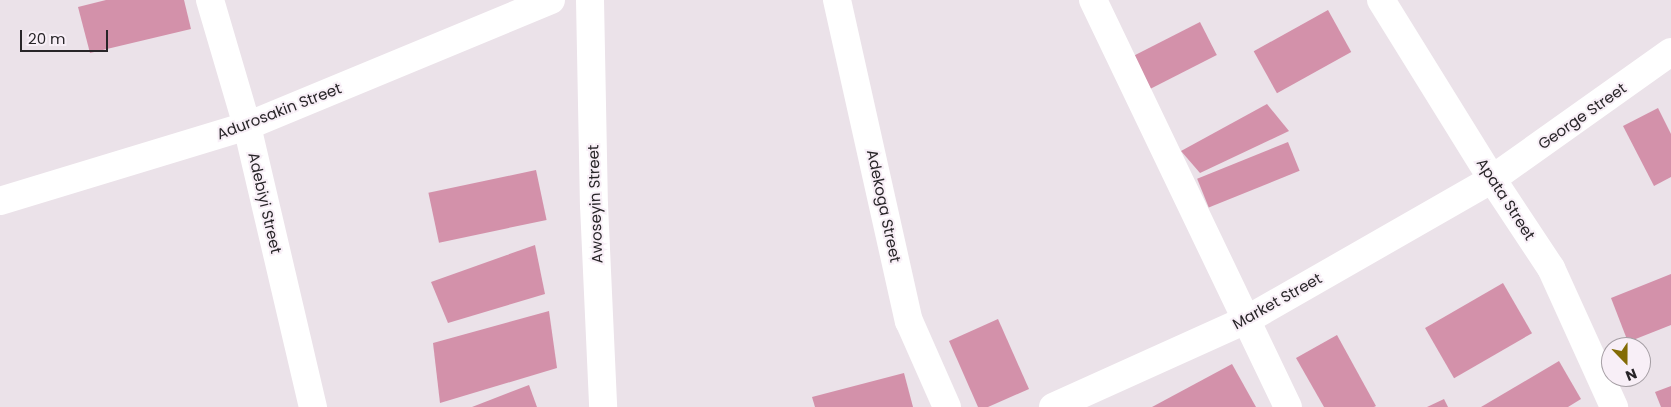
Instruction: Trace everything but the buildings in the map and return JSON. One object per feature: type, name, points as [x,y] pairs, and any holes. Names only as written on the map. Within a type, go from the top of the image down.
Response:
[{"type":"street","name":"Adebiyi Street","points":[[210,0],[247,126],[313,407]]},
{"type":"street","name":"Adurosakin Street","points":[[0,201],[247,126],[551,0]]},
{"type":"street","name":"Awoseyin Street","points":[[590,0],[594,205],[603,407]]},
{"type":"street","name":"Adekoga Street","points":[[837,0],[909,321],[947,407]]},
{"type":"street","points":[[1093,0],[1248,319],[1288,407]]},
{"type":"street","name":"Apata Street","points":[[1381,0],[1492,179],[1551,268],[1614,407]]},
{"type":"street","name":"George Street","points":[[1492,179],[1671,52]]},
{"type":"street","name":"Market Street","points":[[1053,407],[1248,319],[1492,179]]}]
